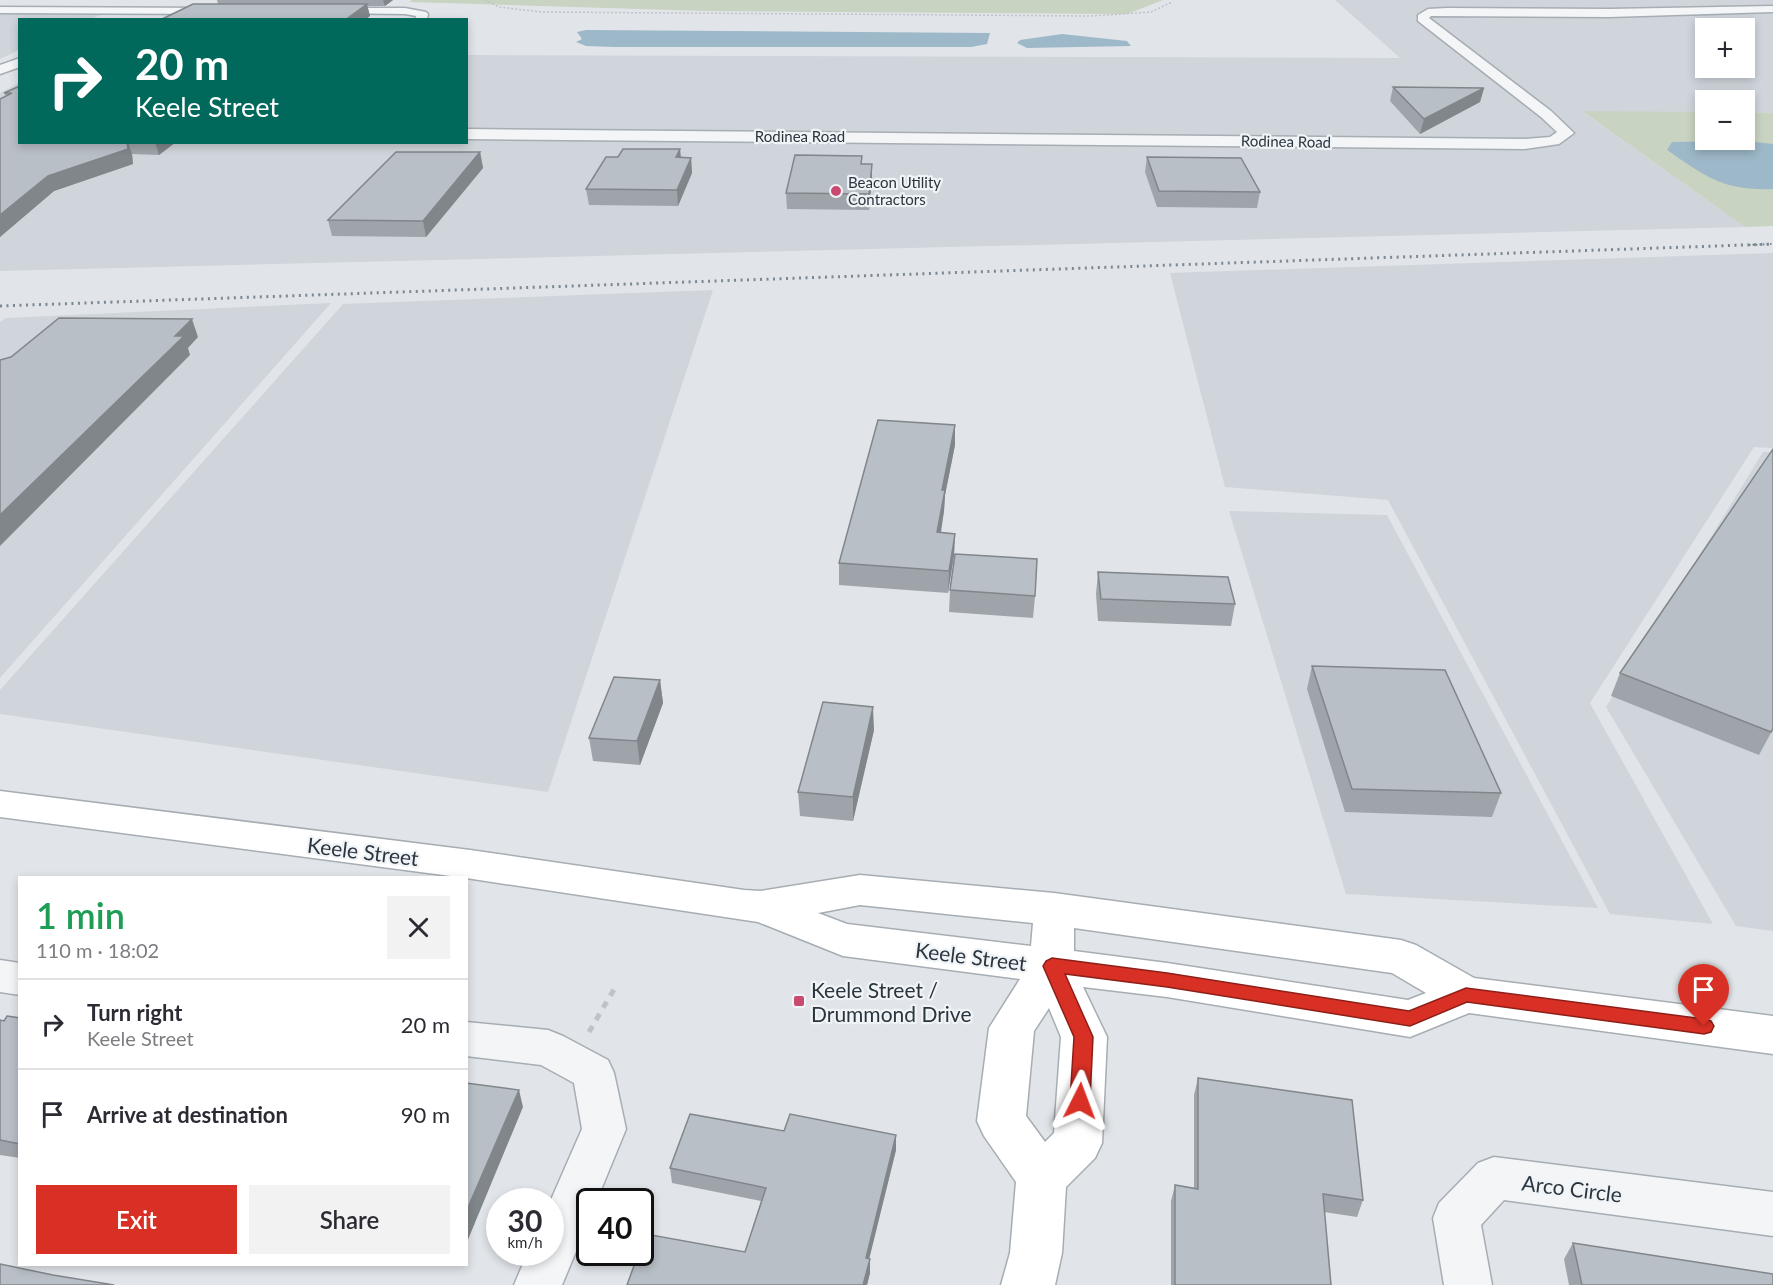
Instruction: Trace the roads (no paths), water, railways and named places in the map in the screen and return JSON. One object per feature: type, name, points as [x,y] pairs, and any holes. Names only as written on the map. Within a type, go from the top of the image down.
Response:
[{"type":"main road","name":"Keele Street","points":[[0,804],[470,865],[761,907],[843,940],[1167,980],[1410,1019],[1466,995]]},
{"type":"main road","name":"Keele Street","points":[[761,907],[860,890],[1054,909],[1401,957],[1466,995],[1773,1035]]},
{"type":"main road","points":[[1041,1177],[1078,1143],[1084,1037],[1052,966],[1054,909]]},
{"type":"main road","points":[[1028,1285],[1036,1253],[1041,1177],[1001,1121],[1012,1028],[1052,966]]},
{"type":"street","name":"Rodinea Road","points":[[468,134],[1525,144],[1554,141],[1566,134],[1537,107],[1422,18],[1428,14],[1447,12],[1609,13],[1773,9]]},
{"type":"street","points":[[0,10],[237,11]]},
{"type":"street","points":[[118,18],[135,10]]},
{"type":"street","points":[[316,11],[405,11],[422,14],[421,18]]},
{"type":"street","points":[[0,70],[18,63]]},
{"type":"street","points":[[0,976],[18,980]]},
{"type":"street","points":[[468,1040],[548,1048],[593,1073],[603,1129],[538,1285]]},
{"type":"street","name":"Arco Circle","points":[[1468,1285],[1456,1218],[1494,1178],[1773,1214]]},
{"type":"water","points":[[586,30],[990,33],[987,44],[971,47],[614,47],[586,46],[576,42],[582,39],[577,32]]},
{"type":"water","points":[[1062,34],[1127,41],[1131,46],[1027,48],[1017,43],[1020,40]]},
{"type":"water","points":[[1672,142],[1695,142],[1695,150],[1755,150],[1755,142],[1773,144],[1773,189],[1741,188],[1705,175],[1667,150]]},
{"type":"railway","points":[[0,306],[1773,244],[1749,245]]},
{"type":"place","name":"Beacon Utility Contractors","points":[[836,191]]},
{"type":"place","name":"Keele Street / Drummond Drive","points":[[799,1001]]}]
